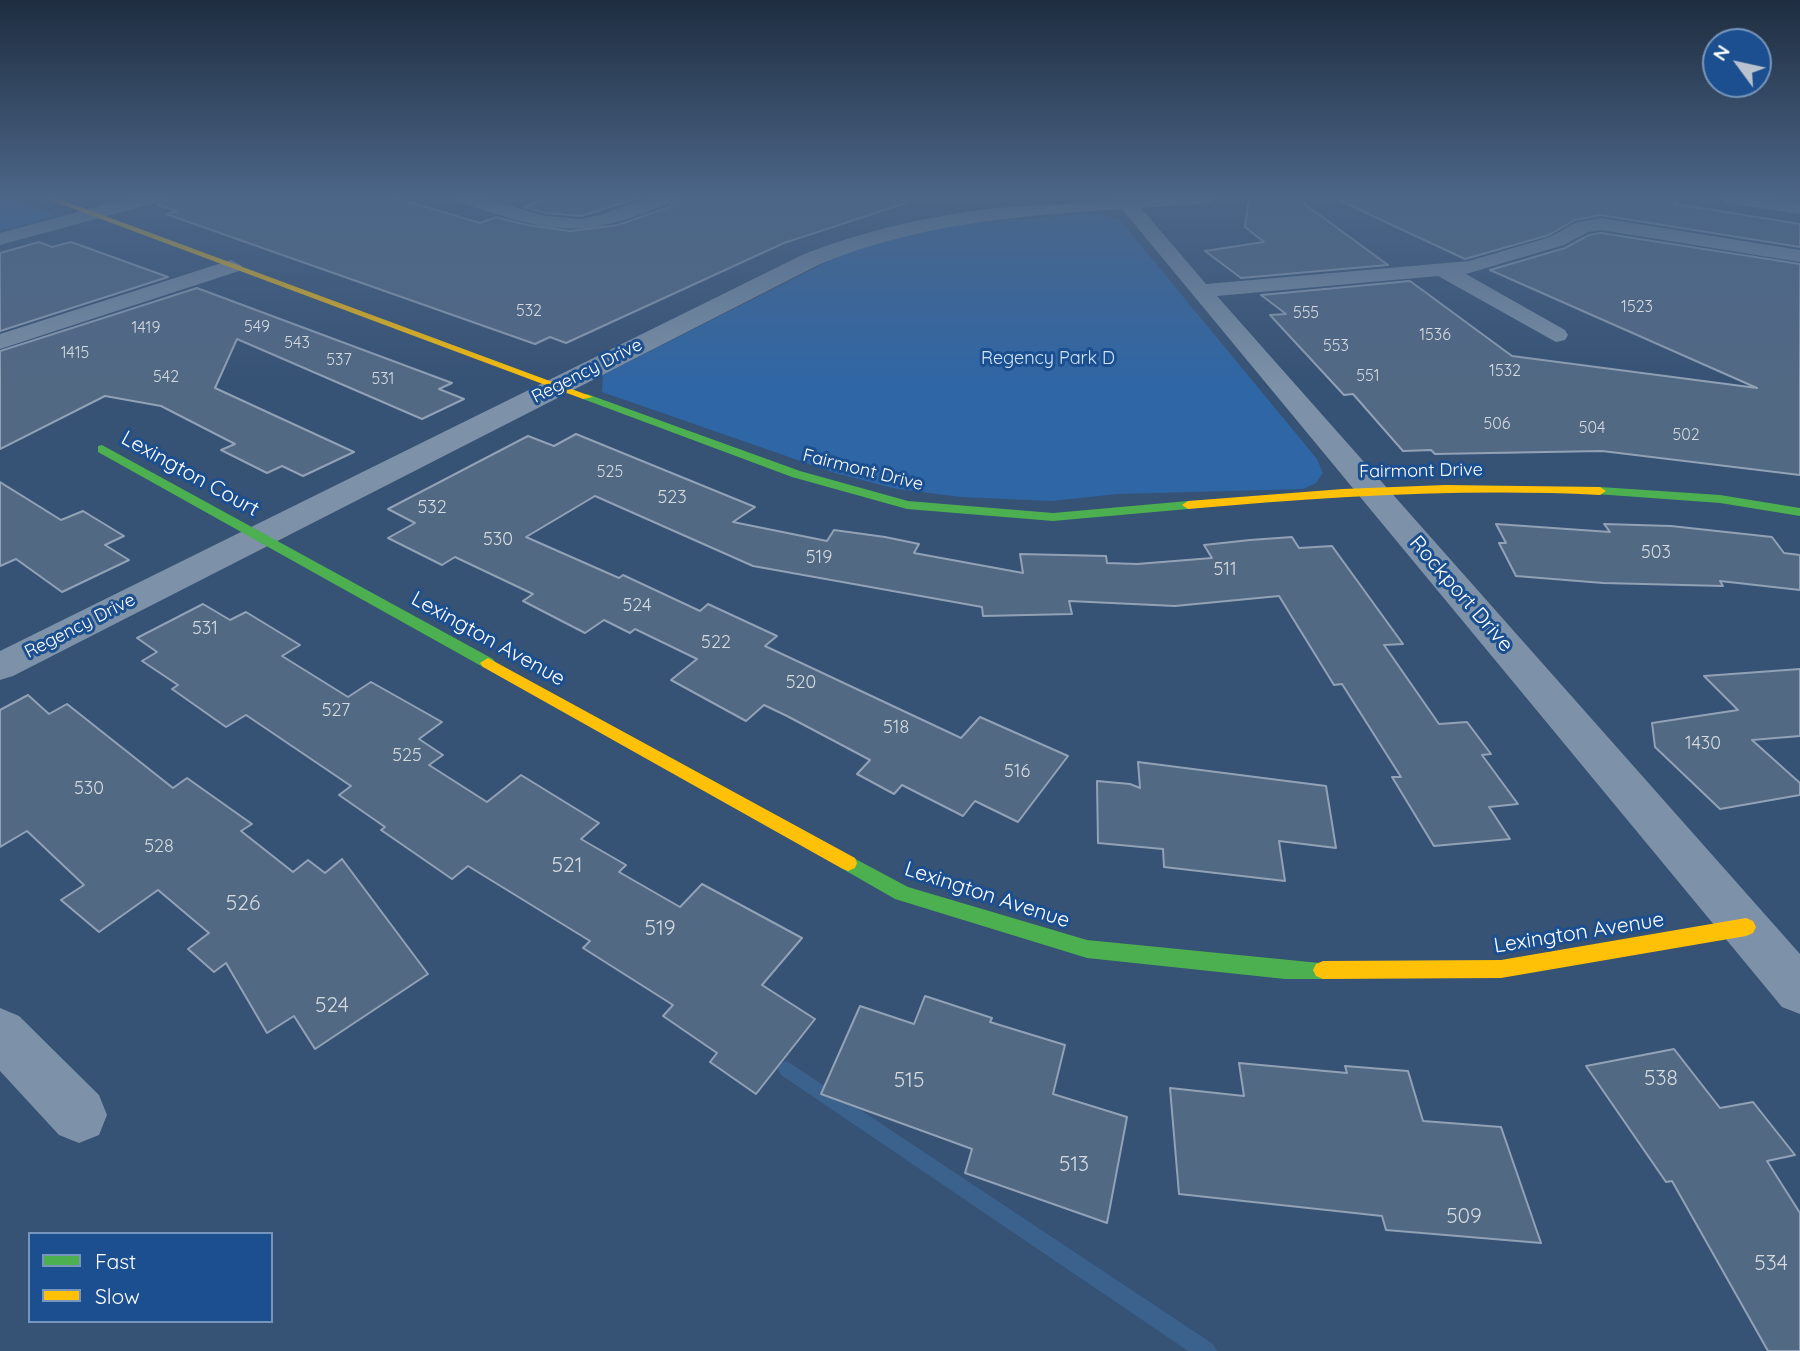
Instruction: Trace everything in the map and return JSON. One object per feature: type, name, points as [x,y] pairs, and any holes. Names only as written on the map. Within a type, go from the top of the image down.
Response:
[{"type":"street","name":"Fairmont Drive","points":[[215,260],[796,474],[907,505],[1053,517],[1370,489],[1548,488],[1720,499],[1800,512]]},
{"type":"street","name":"Regency Drive","points":[[0,667],[810,260]]},
{"type":"street","name":"Rockport Drive","points":[[1175,260],[1800,990]]},
{"type":"street","points":[[1200,290],[1443,270],[1471,267],[1494,260]]},
{"type":"street","points":[[0,342],[231,266]]},
{"type":"street","points":[[1443,270],[1556,335]]},
{"type":"street","name":"Lexington Court","points":[[102,449],[258,536]]},
{"type":"street","name":"Lexington Avenue","points":[[258,536],[902,893],[1087,948],[1285,970],[1501,969],[1746,927]]},
{"type":"street","points":[[0,1032],[79,1115]]},
{"type":"green space","name":"Regency Park D","points":[[831,260],[1153,260],[1317,459],[1323,473],[1316,483],[1303,489],[1117,494],[1052,501],[961,497],[897,489],[835,473],[602,392],[603,375]]},
{"type":"building","points":[[0,260],[121,260],[168,277],[0,331]]},
{"type":"building","points":[[297,260],[747,260],[566,343],[550,337],[535,344]]},
{"type":"building","points":[[1217,260],[1381,260],[1388,265],[1241,278]]},
{"type":"building","points":[[1524,260],[1775,260],[1800,264],[1800,475],[1602,451],[1435,454],[1431,450],[1403,451],[1353,394],[1344,395],[1270,315],[1286,314],[1261,295],[1410,281],[1512,356],[1757,388],[1490,270]]},
{"type":"building","points":[[197,288],[452,383],[439,389],[464,399],[422,419],[237,339],[215,388],[354,452],[303,476],[282,466],[267,473],[221,450],[235,444],[161,406],[105,396],[0,449],[0,351]]},
{"type":"building","points":[[576,434],[755,507],[733,522],[827,541],[834,530],[885,537],[919,544],[914,553],[1023,573],[1020,554],[1106,556],[1107,563],[1137,564],[1212,558],[1204,545],[1250,540],[1292,537],[1299,548],[1332,546],[1403,644],[1384,645],[1439,724],[1467,722],[1491,754],[1482,755],[1518,804],[1489,807],[1510,839],[1434,846],[1392,777],[1401,777],[1342,684],[1334,685],[1279,596],[1175,606],[1069,601],[1072,614],[983,616],[982,607],[753,566],[595,496],[526,537],[619,578],[623,575],[700,611],[708,604],[777,636],[765,646],[961,738],[980,717],[1068,756],[1018,822],[975,801],[963,816],[902,785],[894,794],[857,774],[870,760],[787,716],[764,705],[746,721],[671,680],[697,659],[635,629],[630,633],[604,620],[585,633],[523,601],[533,594],[455,557],[442,565],[388,538],[415,523],[388,509],[528,436],[554,446]]},
{"type":"building","points":[[0,482],[61,520],[83,511],[124,536],[105,545],[129,560],[62,592],[16,559],[0,566]]},
{"type":"building","points":[[1496,524],[1610,532],[1604,524],[1671,526],[1772,537],[1784,553],[1800,555],[1800,590],[1720,581],[1723,586],[1603,583],[1516,576],[1499,543],[1506,543]]},
{"type":"building","points":[[203,604],[230,620],[246,612],[300,645],[282,656],[348,697],[371,682],[442,722],[419,739],[443,755],[429,765],[487,802],[521,775],[599,823],[581,839],[626,865],[619,872],[680,907],[702,884],[802,938],[762,985],[815,1019],[756,1094],[710,1062],[717,1053],[663,1016],[673,1005],[583,948],[590,941],[468,866],[452,879],[381,830],[385,827],[339,795],[351,786],[246,715],[226,727],[172,689],[178,685],[142,661],[157,652],[137,638]]},
{"type":"building","points":[[1800,669],[1800,736],[1752,740],[1800,783],[1800,795],[1720,809],[1655,747],[1652,723],[1738,710],[1704,676]]},
{"type":"building","points":[[28,695],[49,714],[67,704],[173,788],[187,778],[252,824],[241,831],[293,872],[308,860],[325,873],[342,859],[428,974],[315,1049],[294,1016],[267,1033],[226,963],[214,972],[188,949],[209,933],[158,890],[99,932],[61,900],[84,885],[27,831],[0,847],[0,710]]},
{"type":"building","points":[[1138,762],[1326,786],[1336,848],[1279,841],[1285,881],[1164,867],[1163,849],[1098,843],[1097,781],[1130,784],[1140,788]]},
{"type":"building","points":[[925,996],[992,1018],[990,1022],[1065,1045],[1053,1094],[1127,1117],[1107,1223],[965,1173],[972,1149],[821,1094],[860,1006],[914,1024]]},
{"type":"building","points":[[1674,1049],[1720,1108],[1753,1102],[1795,1155],[1767,1161],[1800,1213],[1800,1351],[1768,1351],[1672,1181],[1666,1182],[1586,1066]]},
{"type":"building","points":[[1239,1063],[1347,1073],[1345,1066],[1408,1071],[1423,1121],[1501,1127],[1541,1243],[1386,1230],[1382,1216],[1179,1194],[1170,1088],[1244,1096]]},
{"type":"waterway","points":[[787,1069],[1206,1351]]},
{"type":"traffic: fast","points":[[587,397],[796,474],[907,505],[1053,517],[1188,505]]},
{"type":"traffic: fast","points":[[102,449],[488,663]]},
{"type":"traffic: fast","points":[[1600,491],[1720,499],[1800,512]]},
{"type":"traffic: fast","points":[[848,863],[902,893],[1087,949],[1285,970],[1323,970]]},
{"type":"traffic: slow","points":[[217,260],[587,397]]},
{"type":"traffic: slow","points":[[1188,505],[1445,488],[1600,491]]},
{"type":"traffic: slow","points":[[488,663],[848,863]]},
{"type":"traffic: slow","points":[[1323,970],[1501,969],[1746,927]]}]
